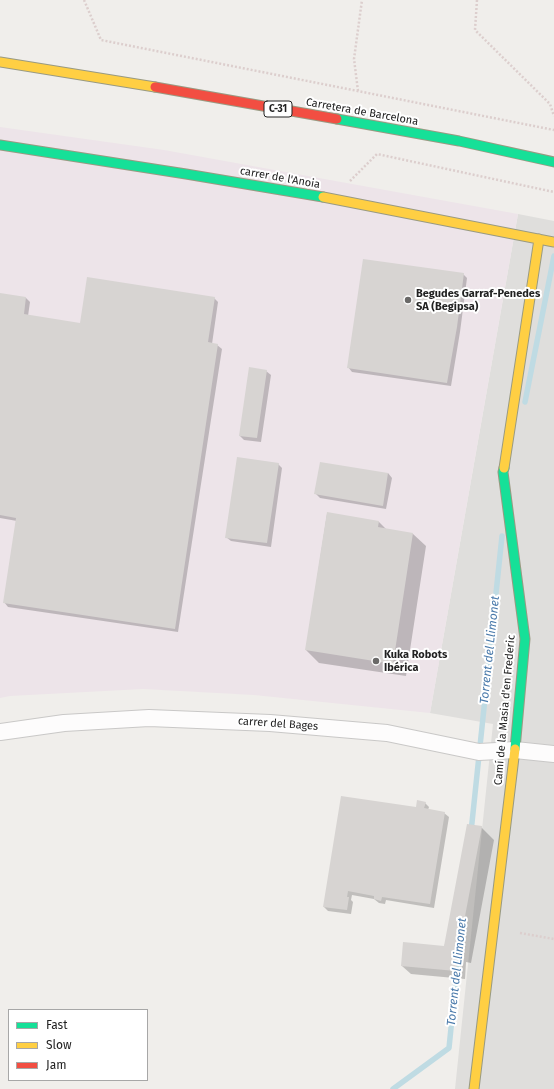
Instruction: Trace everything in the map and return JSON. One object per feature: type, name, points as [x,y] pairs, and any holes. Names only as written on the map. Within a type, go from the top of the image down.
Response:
[{"type":"main road","name":"Carretera de Barcelona","points":[[0,62],[210,96],[458,141],[554,162]]},
{"type":"main road","name":"carrer de l'Anoia","points":[[0,145],[333,199],[554,242]]},
{"type":"main road","name":"Camí de la Masia d'en Frederic","points":[[474,1089],[515,750],[525,640],[503,472],[539,239]]},
{"type":"street","name":"carrer del Bages","points":[[0,732],[64,723],[149,718],[270,723],[387,733],[479,752],[515,750],[554,754]]},
{"type":"path","points":[[84,0],[101,40],[554,130]]},
{"type":"path","points":[[358,91],[354,59],[362,0]]},
{"type":"path","points":[[477,0],[475,30],[550,104],[554,116]]},
{"type":"path","points":[[333,199],[377,154],[554,192]]},
{"type":"path","points":[[520,933],[554,939]]},
{"type":"shaded area","points":[[0,127],[164,150],[518,214],[430,713],[254,695],[143,689],[10,696],[0,698]]},
{"type":"shaded area","points":[[518,214],[554,221],[554,1089],[455,1089],[493,724],[430,713]]},
{"type":"building","name":"Begudes Garraf-Penedes SA (Begipsa)","points":[[363,259],[464,273],[457,327],[447,383],[347,368]]},
{"type":"building","points":[[87,277],[215,297],[208,342],[218,344],[175,629],[3,603],[16,518],[0,515],[0,293],[26,297],[24,314],[80,323]]},
{"type":"building","points":[[249,367],[267,370],[257,438],[239,436]]},
{"type":"building","points":[[237,457],[279,463],[267,543],[225,538]]},
{"type":"building","points":[[320,462],[388,473],[383,506],[314,494]]},
{"type":"building","points":[[327,512],[379,521],[378,527],[413,533],[393,664],[305,650]]},
{"type":"building","points":[[341,796],[416,807],[417,800],[426,802],[424,808],[445,812],[430,904],[382,897],[381,901],[374,899],[374,896],[348,891],[347,897],[349,897],[347,910],[323,907]]},
{"type":"building","points":[[467,824],[482,826],[456,971],[401,966],[403,942],[444,946]]},
{"type":"waterway","name":"Torrent del Llimonet","points":[[525,402],[554,256]]},
{"type":"waterway","name":"Torrent del Llimonet","points":[[471,832],[502,536]]},
{"type":"waterway","name":"Torrent del Llimonet","points":[[393,1089],[449,1048],[460,938]]},
{"type":"traffic: fast","points":[[337,119],[459,141],[554,162]]},
{"type":"traffic: fast","points":[[0,145],[323,197]]},
{"type":"traffic: fast","points":[[504,468],[503,472],[525,639],[515,749]]},
{"type":"traffic: slow","points":[[0,62],[155,87]]},
{"type":"traffic: slow","points":[[323,197],[554,242]]},
{"type":"traffic: slow","points":[[504,468],[539,239]]},
{"type":"traffic: slow","points":[[474,1089],[515,749]]},
{"type":"traffic: jam","points":[[155,87],[337,119]]},
{"type":"place","name":"Begudes Garraf-Penedes SA (Begipsa)","points":[[408,300]]},
{"type":"place","name":"Kuka Robots Ibérica","points":[[376,661]]}]
